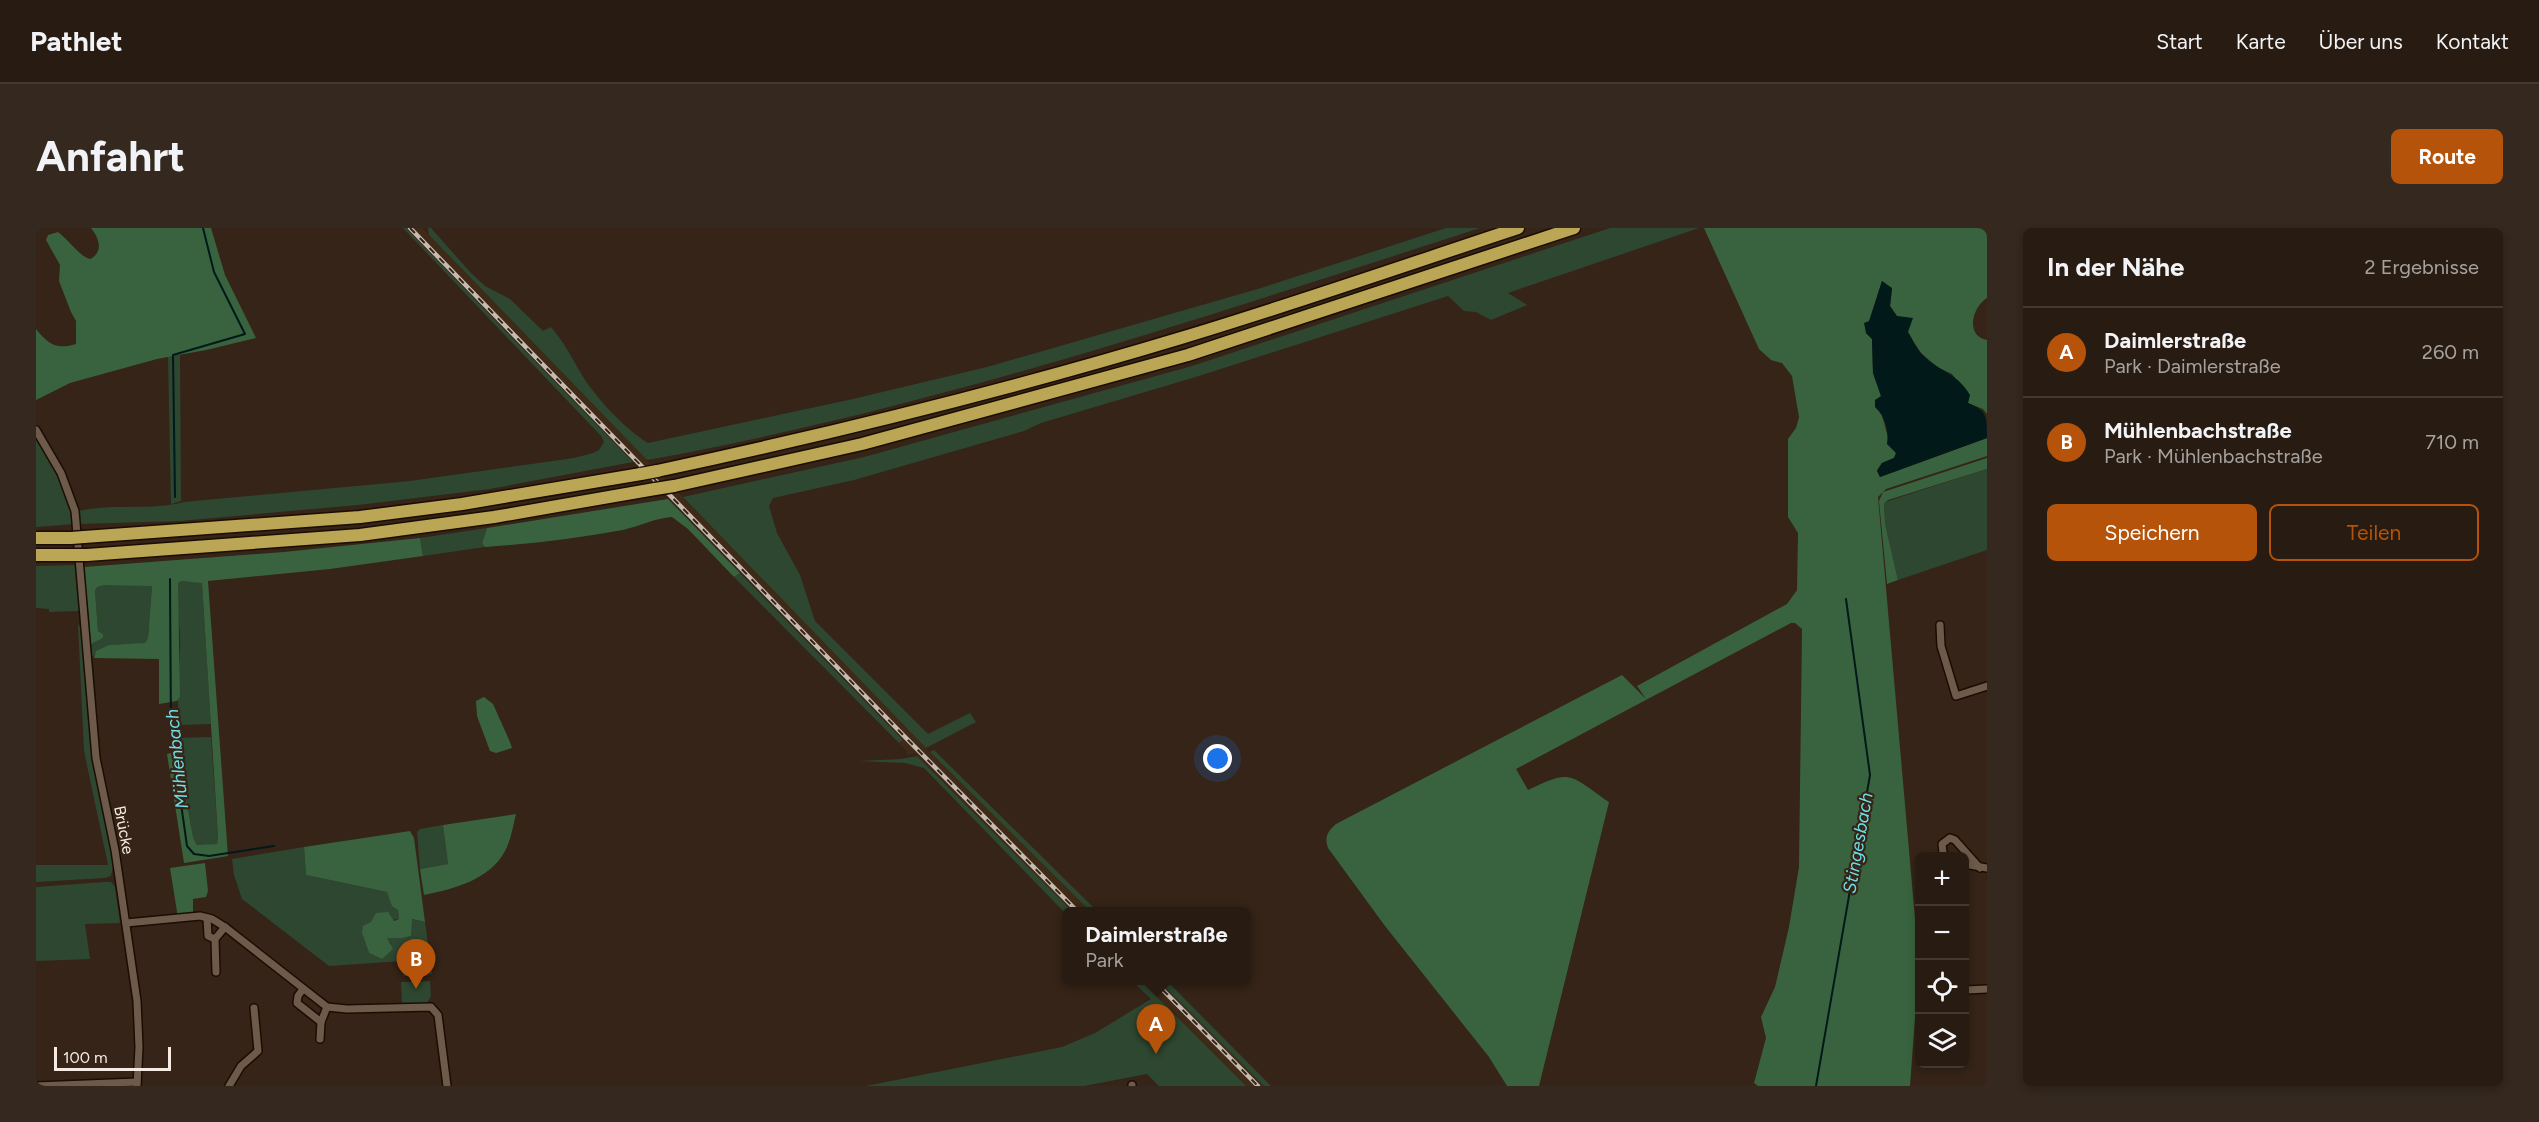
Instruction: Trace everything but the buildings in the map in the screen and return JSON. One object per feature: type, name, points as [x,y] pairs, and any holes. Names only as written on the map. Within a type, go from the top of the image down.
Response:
[{"type":"highway","points":[[36,538],[71,538],[360,517],[485,501],[657,471],[787,443],[1016,386],[1182,338],[1518,228]]},
{"type":"highway","points":[[36,555],[87,555],[360,535],[494,517],[674,486],[873,441],[1188,355],[1574,228]]},
{"type":"street","name":"Brücke","points":[[36,430],[69,491],[78,528],[96,758],[115,850],[138,1022],[137,1084]]},
{"type":"street","points":[[1940,625],[1941,646],[1956,696],[1987,686]]},
{"type":"street","points":[[1943,852],[1942,844],[1950,838],[1956,840],[1968,852]]},
{"type":"street","points":[[1969,853],[1984,868]]},
{"type":"street","points":[[1969,865],[1984,868]]},
{"type":"street","points":[[126,923],[200,916],[207,918],[225,927],[327,1007],[347,1009],[431,1007],[438,1015],[440,1023],[447,1086]]},
{"type":"street","points":[[207,918],[208,936],[215,939]]},
{"type":"street","points":[[216,972],[215,939],[225,927]]},
{"type":"street","points":[[303,989],[298,996],[297,1004],[321,1022]]},
{"type":"street","points":[[1969,990],[1987,989]]},
{"type":"street","points":[[320,1039],[321,1022],[327,1007]]},
{"type":"street","points":[[229,1086],[242,1066],[258,1051],[254,1008]]},
{"type":"street","points":[[36,1086],[137,1084]]},
{"type":"shaded area","points":[[406,228],[422,228],[930,752],[1086,907],[1068,907],[915,753],[907,755],[907,751],[899,744],[903,739]]},
{"type":"shaded area","points":[[1145,985],[1163,985],[1264,1086],[1246,1086]]},
{"type":"green space","points":[[91,228],[211,228],[225,275],[256,338],[157,359],[70,383],[36,400],[36,329],[44,339],[58,346],[76,344],[76,321],[59,281],[60,265],[46,240],[48,235],[58,232],[82,255],[90,259],[99,249],[96,236]]},
{"type":"green space","points":[[403,228],[406,228],[633,462],[490,489],[358,505],[180,521],[80,524],[78,511],[104,507],[171,505],[410,481],[574,458],[599,450],[604,442],[601,436]]},
{"type":"green space","points":[[428,228],[431,228],[485,286],[510,299],[543,331],[551,327],[603,403],[630,430],[648,443],[853,399],[987,367],[1261,288],[1446,228],[1480,228],[1274,295],[963,388],[753,439],[647,460],[429,235]]},
{"type":"green space","points":[[1610,228],[1699,228],[1508,293],[1527,305],[1491,320],[1476,312],[1464,311],[1448,296],[1199,376],[1041,423],[1024,431],[854,480],[773,498],[769,506],[777,533],[800,575],[815,621],[928,734],[970,713],[976,722],[926,748],[683,497],[864,457],[1192,366]]},
{"type":"green space","points":[[1704,228],[1987,228],[1987,298],[1975,314],[1973,327],[1980,337],[1987,340],[1987,414],[1983,409],[1968,403],[1969,395],[1952,374],[1937,367],[1921,353],[1890,306],[1892,289],[1882,281],[1866,333],[1872,339],[1873,373],[1881,396],[1881,412],[1888,437],[1896,453],[1894,458],[1882,463],[1877,470],[1880,477],[1987,438],[1987,456],[1886,489],[1878,497],[1915,918],[1915,1018],[1910,1086],[1758,1086],[1754,1083],[1766,1038],[1761,1017],[1775,987],[1789,927],[1799,867],[1802,629],[1795,623],[1791,623],[1516,769],[1528,790],[1554,779],[1570,778],[1609,802],[1539,1086],[1507,1086],[1489,1057],[1385,926],[1328,848],[1326,841],[1328,834],[1336,824],[1622,675],[1646,699],[1637,686],[1787,604],[1797,590],[1798,533],[1788,517],[1788,439],[1796,428],[1799,417],[1792,376],[1782,363],[1771,360],[1759,349]]},
{"type":"green space","points":[[180,355],[181,501],[171,504],[168,357]]},
{"type":"green space","points":[[36,436],[59,478],[74,524],[36,527]]},
{"type":"green space","points":[[1987,458],[1987,469],[1888,500],[1884,504],[1885,524],[1898,580],[1887,584],[1879,501],[1883,492]]},
{"type":"green space","points":[[1987,469],[1987,550],[1898,580],[1885,524],[1884,504]]},
{"type":"green space","points":[[668,499],[740,573],[734,577],[688,529],[672,517],[623,530],[572,538],[485,547],[482,543],[487,528]]},
{"type":"green space","points":[[487,528],[482,543],[485,547],[423,556],[420,538]]},
{"type":"green space","points":[[420,538],[423,556],[330,569],[208,581],[228,856],[184,863],[167,754],[178,751],[193,837],[197,845],[217,844],[218,837],[202,583],[182,581],[178,583],[180,697],[177,701],[159,704],[159,659],[94,658],[96,651],[109,645],[145,643],[148,638],[152,586],[105,585],[97,587],[95,591],[98,631],[103,634],[103,638],[91,644],[84,567],[284,552]]},
{"type":"green space","points":[[77,565],[81,611],[49,612],[49,609],[36,608],[36,566]]},
{"type":"green space","points":[[740,573],[903,740],[899,743],[734,577]]},
{"type":"green space","points":[[182,581],[202,582],[211,724],[180,725],[178,703],[180,635],[177,596],[178,583]]},
{"type":"green space","points":[[152,585],[148,638],[145,643],[110,645],[92,658],[91,644],[103,638],[103,634],[98,631],[95,591],[97,587]]},
{"type":"green space","points":[[78,624],[83,631],[95,773],[114,863],[111,876],[105,878],[36,882],[36,865],[108,865],[84,751]]},
{"type":"green space","points":[[484,697],[493,704],[512,748],[496,753],[490,751],[477,716],[476,701]]},
{"type":"green space","points":[[211,737],[218,837],[217,844],[198,846],[193,837],[177,738]]},
{"type":"green space","points":[[934,750],[1093,907],[1086,907],[930,752]]},
{"type":"green space","points":[[917,756],[1068,907],[1062,907],[1062,910],[924,768],[905,763],[858,761]]},
{"type":"green space","points":[[516,814],[507,847],[490,869],[470,882],[424,895],[420,869],[448,864],[443,825]]},
{"type":"green space","points":[[443,825],[448,864],[420,869],[417,832],[420,829]]},
{"type":"green space","points":[[410,831],[414,838],[425,922],[412,919],[411,936],[387,938],[393,949],[382,959],[369,953],[362,933],[363,926],[371,922],[376,913],[388,912],[394,921],[399,919],[398,910],[392,906],[387,892],[306,875],[304,847]]},
{"type":"green space","points":[[304,847],[306,875],[387,892],[398,910],[399,919],[371,922],[362,933],[369,953],[382,959],[391,944],[386,938],[411,936],[411,919],[425,922],[432,974],[403,976],[402,961],[329,966],[242,899],[234,875],[232,859]]},
{"type":"green space","points":[[205,863],[208,891],[206,897],[193,899],[193,916],[178,918],[170,868]]},
{"type":"green space","points":[[111,882],[115,887],[120,923],[85,924],[90,959],[36,961],[36,887]]},
{"type":"green space","points":[[430,981],[431,996],[427,1003],[402,1004],[401,982]]},
{"type":"green space","points":[[1136,985],[1145,985],[1246,1086],[1159,1086],[1147,1074],[1084,1086],[866,1086],[1062,1047],[1095,1033],[1151,999]]},
{"type":"green space","points":[[1163,985],[1171,985],[1271,1086],[1264,1086]]},
{"type":"water","points":[[1882,281],[1892,288],[1890,306],[1897,316],[1913,318],[1908,332],[1920,352],[1959,381],[1970,395],[1968,403],[1985,415],[1987,438],[1880,477],[1877,471],[1882,463],[1894,458],[1896,453],[1887,444],[1886,424],[1875,407],[1875,400],[1881,396],[1873,373],[1872,339],[1866,333],[1864,323],[1869,321]]},
{"type":"waterway","name":"Mühlenbach","points":[[175,497],[173,355],[245,334],[214,272],[203,228]]},
{"type":"waterway","name":"Mühlenbach","points":[[170,579],[171,733],[187,846],[194,854],[209,856],[274,846]]},
{"type":"waterway","name":"Stingesbach","points":[[1816,1086],[1870,775],[1846,599]]},
{"type":"railway","points":[[410,228],[1073,907]]},
{"type":"railway","points":[[1158,985],[1258,1086]]},
{"type":"place","name":"Mühlenbachstraße","points":[[416,989]]},
{"type":"place","name":"Daimlerstraße","points":[[1156,1054]]}]
